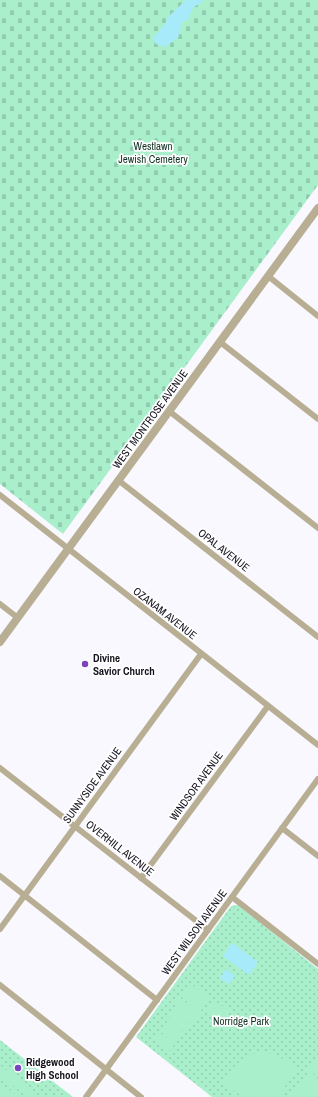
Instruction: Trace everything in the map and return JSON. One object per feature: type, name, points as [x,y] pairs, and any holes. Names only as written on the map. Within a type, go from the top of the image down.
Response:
[{"type":"street","name":"WEST MONTROSE AVENUE","points":[[0,642],[318,208]]},
{"type":"street","points":[[268,276],[318,316]]},
{"type":"street","points":[[220,342],[318,419]]},
{"type":"street","points":[[170,411],[318,528]]},
{"type":"street","name":"OPAL AVENUE","points":[[118,480],[318,637]]},
{"type":"street","name":"OZANAM AVENUE","points":[[0,495],[318,745]]},
{"type":"street","points":[[0,604],[18,618]]},
{"type":"street","name":"SUNNYSIDE AVENUE","points":[[0,929],[201,654]]},
{"type":"street","name":"WINDSOR AVENUE","points":[[141,878],[268,706]]},
{"type":"street","name":"OVERHILL AVENUE","points":[[0,768],[208,930]]},
{"type":"street","name":"WEST WILSON AVENUE","points":[[86,1097],[318,779]]},
{"type":"street","points":[[282,828],[318,856]]},
{"type":"street","points":[[0,876],[157,1000]]},
{"type":"street","points":[[232,897],[318,964]]},
{"type":"street","points":[[0,985],[141,1097]]},
{"type":"green space","name":"Westlawn Jewish Cemetery","points":[[0,0],[318,0],[318,185],[63,534],[0,484]]},
{"type":"green space","name":"Norridge Park","points":[[238,905],[318,969],[318,1097],[212,1097],[136,1037],[231,906]]},
{"type":"green space","points":[[191,984],[210,998],[201,1011],[181,997]]},
{"type":"green space","points":[[180,998],[201,1013],[192,1024],[172,1010]]},
{"type":"green space","points":[[214,1000],[228,1010],[219,1022],[205,1011]]},
{"type":"green space","points":[[174,1012],[190,1024],[184,1032],[168,1020]]},
{"type":"green space","points":[[166,1022],[182,1034],[177,1041],[161,1029]]},
{"type":"green space","points":[[159,1032],[175,1044],[170,1051],[153,1040]]},
{"type":"green space","name":"Ridgewood High School","points":[[0,1040],[73,1097],[0,1097]]},
{"type":"green space","points":[[259,1052],[275,1054],[298,1068],[278,1097],[243,1097],[222,1082],[238,1063],[247,1056]]},
{"type":"green space","points":[[318,1056],[318,1077],[308,1070]]},
{"type":"green space","points":[[0,1065],[41,1097],[27,1097],[0,1075]]},
{"type":"green space","points":[[308,1076],[318,1081],[318,1097],[290,1097],[303,1080]]},
{"type":"green space","points":[[0,1082],[19,1097],[0,1097]]},
{"type":"water","points":[[186,0],[204,0],[192,9],[189,19],[182,22],[178,38],[164,47],[156,44],[153,38],[165,24],[168,17]]},
{"type":"water","points":[[232,943],[258,962],[249,975],[223,956]]},
{"type":"water","points":[[226,969],[235,976],[229,984],[220,978]]},
{"type":"place","name":"Divine Savior Church","points":[[85,664]]},
{"type":"place","name":"Ridgewood High School","points":[[18,1068]]}]
